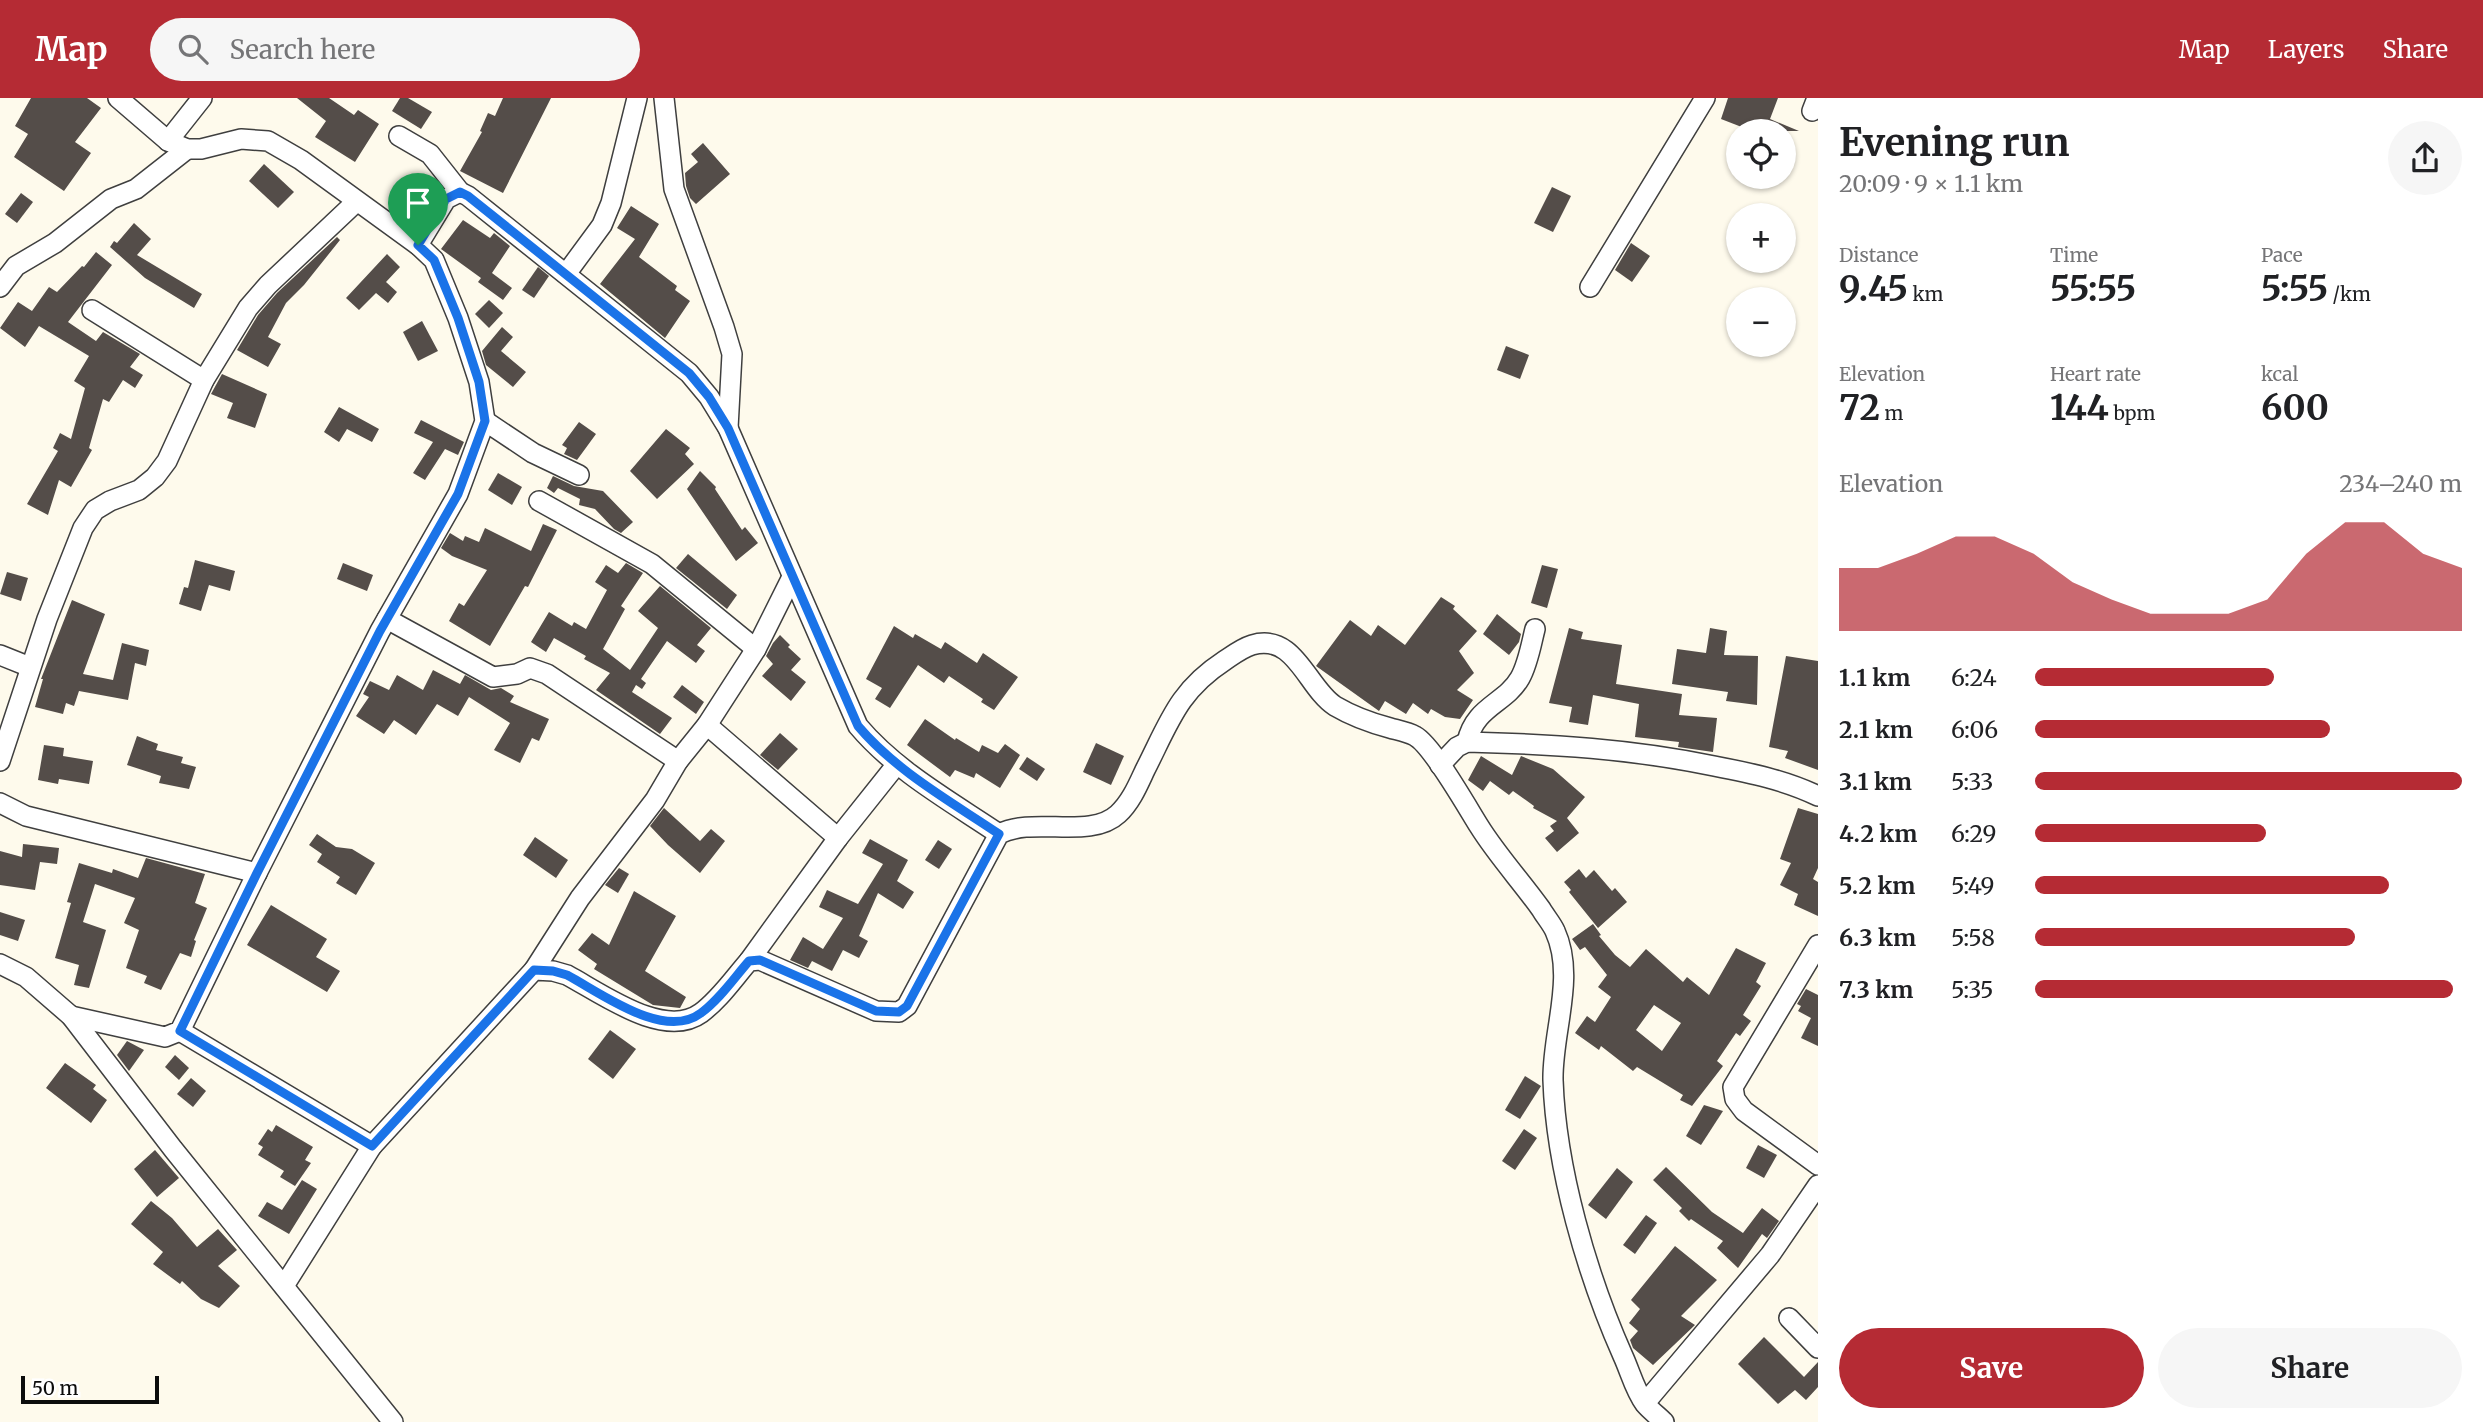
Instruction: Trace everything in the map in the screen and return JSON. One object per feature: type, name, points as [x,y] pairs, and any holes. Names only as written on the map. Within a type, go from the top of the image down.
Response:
[{"type":"street","points":[[71,1016],[165,1037],[180,1031],[257,873],[387,619],[458,494],[485,421],[479,382],[458,318],[434,260],[418,245],[301,160],[268,141],[241,139],[201,149],[187,149],[168,141],[118,98]]},
{"type":"street","points":[[168,141],[202,98]]},
{"type":"street","points":[[566,274],[601,225],[611,203],[637,98]]},
{"type":"street","points":[[664,98],[667,145],[674,189],[732,354],[728,428]]},
{"type":"street","points":[[1590,288],[1705,98]]},
{"type":"street","points":[[399,136],[430,154],[460,192],[689,373],[709,397],[728,428],[858,726],[875,746],[897,764],[999,834]]},
{"type":"street","points":[[0,288],[16,266],[55,243],[111,199],[136,189],[187,149]]},
{"type":"street","points":[[418,245],[446,199],[460,192]]},
{"type":"street","points":[[0,761],[30,667],[83,528],[95,510],[139,490],[155,477],[167,461],[204,380],[248,308],[356,202]]},
{"type":"street","points":[[92,310],[204,380]]},
{"type":"street","points":[[485,421],[533,453],[579,475]]},
{"type":"street","points":[[539,501],[652,564],[756,649]]},
{"type":"street","points":[[284,1286],[372,1146],[534,970],[580,898],[655,800],[678,761],[707,725],[756,649],[792,577]]},
{"type":"street","points":[[387,619],[493,677],[517,674],[530,668],[547,674],[678,761]]},
{"type":"street","points":[[1468,742],[1471,727],[1520,679],[1535,629]]},
{"type":"street","points":[[749,961],[769,962],[876,1011],[899,1012],[907,1006],[999,834],[1024,826],[1102,824],[1118,815],[1131,799],[1173,715],[1194,684],[1204,674],[1248,646],[1261,643],[1278,645],[1293,655],[1322,696],[1335,706],[1376,724],[1416,736],[1440,765],[1489,842],[1555,931],[1563,960],[1563,989],[1554,1050],[1553,1079],[1556,1114],[1573,1212],[1609,1325],[1644,1403],[1664,1422]]},
{"type":"street","points":[[0,655],[30,667]]},
{"type":"street","points":[[707,725],[838,838]]},
{"type":"street","points":[[1440,765],[1457,747],[1468,742],[1605,748],[1658,755],[1771,778],[1818,796]]},
{"type":"street","points":[[534,970],[567,975],[646,1018],[684,1020],[699,1015],[749,961],[838,838],[897,764]]},
{"type":"street","points":[[0,803],[26,816],[257,873]]},
{"type":"street","points":[[1818,946],[1733,1087],[1735,1099],[1744,1111],[1818,1165]]},
{"type":"street","points":[[0,964],[26,976],[71,1016],[173,1149],[393,1422]]},
{"type":"street","points":[[180,1031],[372,1146]]},
{"type":"street","points":[[1644,1403],[1770,1255],[1818,1185]]},
{"type":"street","points":[[1788,1318],[1818,1348]]},
{"type":"building","points":[[31,98],[87,98],[101,108],[75,142],[91,153],[64,191],[14,157],[28,134],[15,126]]},
{"type":"building","points":[[297,98],[329,98],[354,115],[358,110],[379,124],[355,162],[315,137],[326,121]]},
{"type":"building","points":[[400,98],[408,98],[432,112],[421,129],[392,111]]},
{"type":"building","points":[[503,98],[551,98],[503,193],[460,171],[482,132],[480,131],[488,113],[495,116]]},
{"type":"building","points":[[1728,98],[1778,98],[1770,119],[1721,119]]},
{"type":"building","points":[[703,143],[730,174],[696,204],[690,198],[685,173],[698,162],[691,154]]},
{"type":"building","points":[[264,164],[294,192],[278,208],[249,181]]},
{"type":"building","points":[[1552,187],[1571,196],[1553,232],[1534,223]]},
{"type":"building","points":[[21,193],[33,202],[17,223],[5,214]]},
{"type":"building","points":[[631,206],[659,224],[639,257],[677,286],[675,290],[690,301],[665,338],[600,284],[635,239],[617,228]]},
{"type":"building","points":[[463,220],[490,238],[494,233],[510,246],[492,273],[512,288],[503,300],[478,282],[481,278],[441,249]]},
{"type":"building","points":[[134,223],[151,239],[137,255],[202,294],[194,308],[145,278],[110,247],[114,241],[117,243]]},
{"type":"building","points":[[337,237],[340,240],[286,303],[268,337],[281,344],[268,367],[237,350],[258,315],[277,293]]},
{"type":"building","points":[[1631,243],[1650,256],[1632,282],[1615,270]]},
{"type":"building","points":[[96,252],[112,265],[68,322],[96,341],[103,332],[140,354],[130,367],[143,375],[135,388],[123,380],[109,402],[103,399],[89,448],[92,450],[71,487],[59,480],[48,515],[27,504],[58,451],[53,448],[60,433],[71,439],[85,388],[74,381],[89,356],[39,326],[25,347],[0,328],[18,302],[32,311],[49,287],[57,292]]},
{"type":"building","points":[[387,254],[400,267],[386,282],[397,292],[388,303],[376,293],[359,310],[346,298]]},
{"type":"building","points":[[538,267],[549,276],[534,298],[522,290]]},
{"type":"building","points":[[489,300],[503,313],[489,328],[475,314]]},
{"type":"building","points":[[422,321],[438,351],[418,361],[403,332]]},
{"type":"building","points":[[502,327],[513,337],[501,351],[526,372],[513,387],[486,365],[482,351]]},
{"type":"building","points":[[1506,346],[1529,355],[1520,379],[1497,370]]},
{"type":"building","points":[[222,374],[267,394],[255,428],[227,418],[233,403],[211,394]]},
{"type":"building","points":[[339,407],[379,429],[372,442],[347,429],[339,442],[324,432]]},
{"type":"building","points":[[421,420],[464,442],[458,455],[445,449],[425,480],[413,473],[433,442],[414,433]]},
{"type":"building","points":[[579,422],[596,434],[577,460],[564,454],[567,448],[562,445]]},
{"type":"building","points":[[666,429],[690,448],[685,454],[694,464],[657,499],[630,471]]},
{"type":"building","points":[[700,471],[716,487],[742,530],[745,527],[758,543],[736,561],[687,489]]},
{"type":"building","points":[[498,473],[522,487],[512,505],[488,490]]},
{"type":"building","points":[[553,476],[574,486],[603,491],[633,522],[621,533],[614,529],[595,509],[579,505],[580,499],[558,488],[554,493],[547,488]]},
{"type":"building","points":[[543,524],[557,530],[528,587],[525,586],[490,646],[449,621],[459,603],[464,606],[487,570],[452,556],[441,548],[450,533],[463,541],[465,536],[479,542],[485,528],[531,551]]},
{"type":"building","points":[[688,554],[737,595],[727,609],[676,568]]},
{"type":"building","points":[[195,560],[235,571],[230,591],[209,585],[201,611],[179,604],[184,587],[188,588]]},
{"type":"building","points":[[343,563],[373,575],[367,591],[337,579]]},
{"type":"building","points":[[626,563],[643,573],[621,606],[625,609],[603,649],[630,670],[658,628],[638,611],[660,586],[711,628],[697,645],[705,651],[696,663],[667,641],[641,679],[646,683],[642,689],[636,685],[632,692],[672,718],[660,734],[596,690],[610,673],[554,638],[546,652],[531,642],[549,612],[572,626],[574,622],[586,629],[607,590],[595,582],[606,565],[618,573]]},
{"type":"building","points":[[1542,565],[1558,569],[1547,608],[1531,603]]},
{"type":"building","points":[[7,572],[28,578],[21,601],[0,594]]},
{"type":"building","points":[[1441,597],[1455,606],[1453,609],[1477,631],[1459,651],[1474,673],[1457,690],[1473,700],[1460,719],[1445,717],[1431,709],[1428,714],[1413,703],[1406,714],[1385,701],[1379,711],[1316,666],[1350,620],[1371,636],[1378,625],[1405,645]]},
{"type":"building","points":[[72,600],[105,614],[83,674],[113,680],[122,643],[149,650],[146,666],[135,663],[128,700],[79,691],[74,706],[66,703],[63,714],[35,707],[41,679]]},
{"type":"building","points":[[1497,614],[1521,634],[1519,642],[1509,655],[1483,634]]},
{"type":"building","points":[[894,626],[913,638],[915,634],[941,649],[945,642],[977,663],[983,653],[1018,677],[994,710],[981,702],[983,699],[949,676],[944,683],[918,665],[890,708],[875,699],[882,688],[866,679]]},
{"type":"building","points":[[1569,628],[1583,632],[1581,639],[1622,645],[1616,684],[1682,694],[1679,715],[1717,718],[1713,752],[1678,747],[1679,742],[1635,737],[1639,704],[1593,695],[1588,725],[1569,722],[1572,707],[1549,703]]},
{"type":"building","points":[[1710,628],[1727,631],[1724,655],[1758,656],[1757,705],[1726,701],[1728,692],[1672,684],[1677,649],[1706,653]]},
{"type":"building","points":[[780,635],[801,659],[791,670],[806,682],[791,701],[762,676],[773,664],[766,656]]},
{"type":"building","points":[[1786,656],[1818,661],[1818,770],[1785,758],[1788,751],[1769,747]]},
{"type":"building","points":[[433,670],[460,684],[465,675],[491,690],[501,688],[514,696],[510,702],[549,719],[539,741],[532,738],[520,763],[494,750],[510,723],[469,697],[458,716],[437,704],[416,735],[394,720],[384,734],[356,716],[369,697],[363,694],[370,681],[389,690],[397,675],[423,690]]},
{"type":"building","points":[[682,685],[704,702],[696,714],[673,697]]},
{"type":"building","points":[[925,719],[955,740],[956,738],[979,752],[982,745],[998,753],[1005,744],[1020,755],[1000,788],[976,773],[974,778],[955,770],[950,777],[907,745]]},
{"type":"building","points":[[780,733],[798,749],[778,770],[760,755]]},
{"type":"building","points":[[137,736],[158,744],[156,750],[183,757],[181,763],[196,767],[189,789],[159,783],[161,776],[127,765]]},
{"type":"building","points":[[1096,743],[1124,756],[1111,785],[1083,772]]},
{"type":"building","points":[[44,745],[64,748],[63,756],[93,761],[89,784],[59,779],[58,784],[38,780]]},
{"type":"building","points":[[1481,756],[1512,775],[1521,756],[1553,769],[1585,797],[1567,818],[1579,833],[1557,852],[1545,838],[1554,831],[1550,826],[1557,821],[1533,808],[1534,806],[1513,791],[1509,795],[1490,781],[1483,791],[1468,780]]},
{"type":"building","points":[[1027,757],[1045,769],[1037,781],[1019,769]]},
{"type":"building","points":[[664,808],[700,841],[711,829],[725,841],[700,873],[650,826]]},
{"type":"building","points":[[1798,808],[1818,814],[1818,868],[1813,879],[1818,882],[1818,916],[1794,905],[1798,894],[1780,885],[1791,863],[1780,859]]},
{"type":"building","points":[[317,834],[336,847],[352,849],[375,863],[356,895],[336,883],[340,877],[317,862],[322,854],[309,845]]},
{"type":"building","points":[[535,837],[568,860],[556,878],[523,855]]},
{"type":"building","points":[[870,839],[908,860],[897,881],[914,892],[903,909],[878,893],[859,936],[868,941],[859,958],[843,950],[832,971],[812,961],[808,968],[790,960],[803,937],[823,949],[843,918],[819,907],[827,890],[858,904],[883,864],[862,853]]},
{"type":"building","points":[[938,840],[952,849],[939,869],[925,860]]},
{"type":"building","points":[[23,844],[59,848],[57,864],[40,862],[35,890],[0,885],[0,851],[22,857]]},
{"type":"building","points":[[146,858],[205,874],[195,903],[207,908],[194,940],[196,941],[191,957],[180,953],[161,990],[144,983],[147,976],[126,968],[139,930],[124,923],[135,898],[95,884],[83,922],[106,930],[89,988],[74,985],[79,965],[55,958],[79,863],[112,873],[113,869],[138,878]]},
{"type":"building","points":[[619,868],[629,874],[618,893],[605,885]]},
{"type":"building","points":[[1579,869],[1586,878],[1594,870],[1612,891],[1615,888],[1627,902],[1598,928],[1564,882]]},
{"type":"building","points":[[634,891],[676,916],[645,971],[686,997],[680,1008],[653,1005],[594,969],[597,964],[578,950],[592,933],[609,945]]},
{"type":"building","points":[[271,905],[327,939],[316,957],[340,971],[327,992],[247,945]]},
{"type":"building","points":[[0,912],[25,920],[18,941],[0,935]]},
{"type":"building","points":[[1593,924],[1615,955],[1630,967],[1646,949],[1683,982],[1687,977],[1709,995],[1736,948],[1766,963],[1756,982],[1761,986],[1743,1015],[1751,1021],[1740,1036],[1736,1033],[1717,1061],[1723,1066],[1692,1106],[1680,1100],[1683,1095],[1637,1067],[1633,1071],[1601,1046],[1599,1050],[1575,1033],[1587,1016],[1595,1022],[1611,997],[1598,987],[1607,975],[1585,947],[1580,950],[1572,939]],"holes":[[[1654,1005],[1681,1023],[1662,1051],[1636,1030]]]},
{"type":"building","points":[[1806,989],[1818,995],[1818,1046],[1801,1038],[1811,1018],[1798,1011],[1801,1006],[1797,1004]]},
{"type":"building","points":[[610,1030],[636,1049],[613,1079],[588,1059]]},
{"type":"building","points":[[127,1041],[144,1050],[129,1071],[117,1055]]},
{"type":"building","points":[[175,1055],[189,1068],[179,1080],[165,1067]]},
{"type":"building","points":[[65,1063],[96,1085],[93,1089],[107,1100],[91,1123],[46,1088]]},
{"type":"building","points":[[1525,1076],[1541,1086],[1520,1119],[1505,1110]]},
{"type":"building","points":[[191,1078],[206,1091],[193,1107],[177,1094]]},
{"type":"building","points":[[1704,1105],[1723,1111],[1701,1145],[1686,1136]]},
{"type":"building","points":[[276,1125],[313,1147],[305,1160],[311,1163],[295,1186],[280,1177],[284,1171],[258,1155],[263,1147],[258,1144],[268,1129],[272,1132]]},
{"type":"building","points":[[1524,1129],[1537,1138],[1515,1170],[1502,1161]]},
{"type":"building","points":[[1758,1145],[1777,1155],[1764,1178],[1746,1168]]},
{"type":"building","points":[[155,1150],[179,1178],[157,1197],[134,1169]]},
{"type":"building","points":[[1666,1167],[1712,1212],[1743,1233],[1762,1208],[1779,1221],[1767,1238],[1762,1234],[1738,1268],[1717,1248],[1723,1241],[1691,1219],[1689,1221],[1679,1211],[1682,1208],[1653,1180]]},
{"type":"building","points":[[1617,1168],[1633,1182],[1606,1219],[1588,1205]]},
{"type":"building","points":[[302,1180],[317,1189],[289,1234],[258,1216],[267,1202],[282,1210]]},
{"type":"building","points":[[151,1201],[172,1218],[197,1247],[218,1229],[237,1250],[218,1266],[240,1286],[219,1308],[201,1299],[182,1281],[180,1284],[153,1264],[163,1252],[131,1224]]},
{"type":"building","points":[[1646,1215],[1657,1223],[1635,1254],[1623,1245]]},
{"type":"building","points":[[1675,1246],[1717,1280],[1681,1316],[1695,1325],[1653,1365],[1633,1348],[1630,1340],[1638,1331],[1629,1323],[1640,1309],[1631,1300]]},
{"type":"building","points":[[1764,1337],[1804,1377],[1818,1362],[1818,1387],[1806,1400],[1795,1390],[1778,1404],[1738,1364]]},
{"type":"route","points":[[460,192],[689,373],[709,397],[728,428],[858,726],[875,746],[897,764],[999,834],[907,1006],[899,1012],[876,1011],[760,960],[749,961],[699,1015],[684,1020],[665,1021],[646,1018],[567,975],[534,970],[372,1146],[180,1031],[380,631],[458,494],[476,451],[485,412],[470,350],[434,260],[418,245],[446,199],[460,192]]}]
